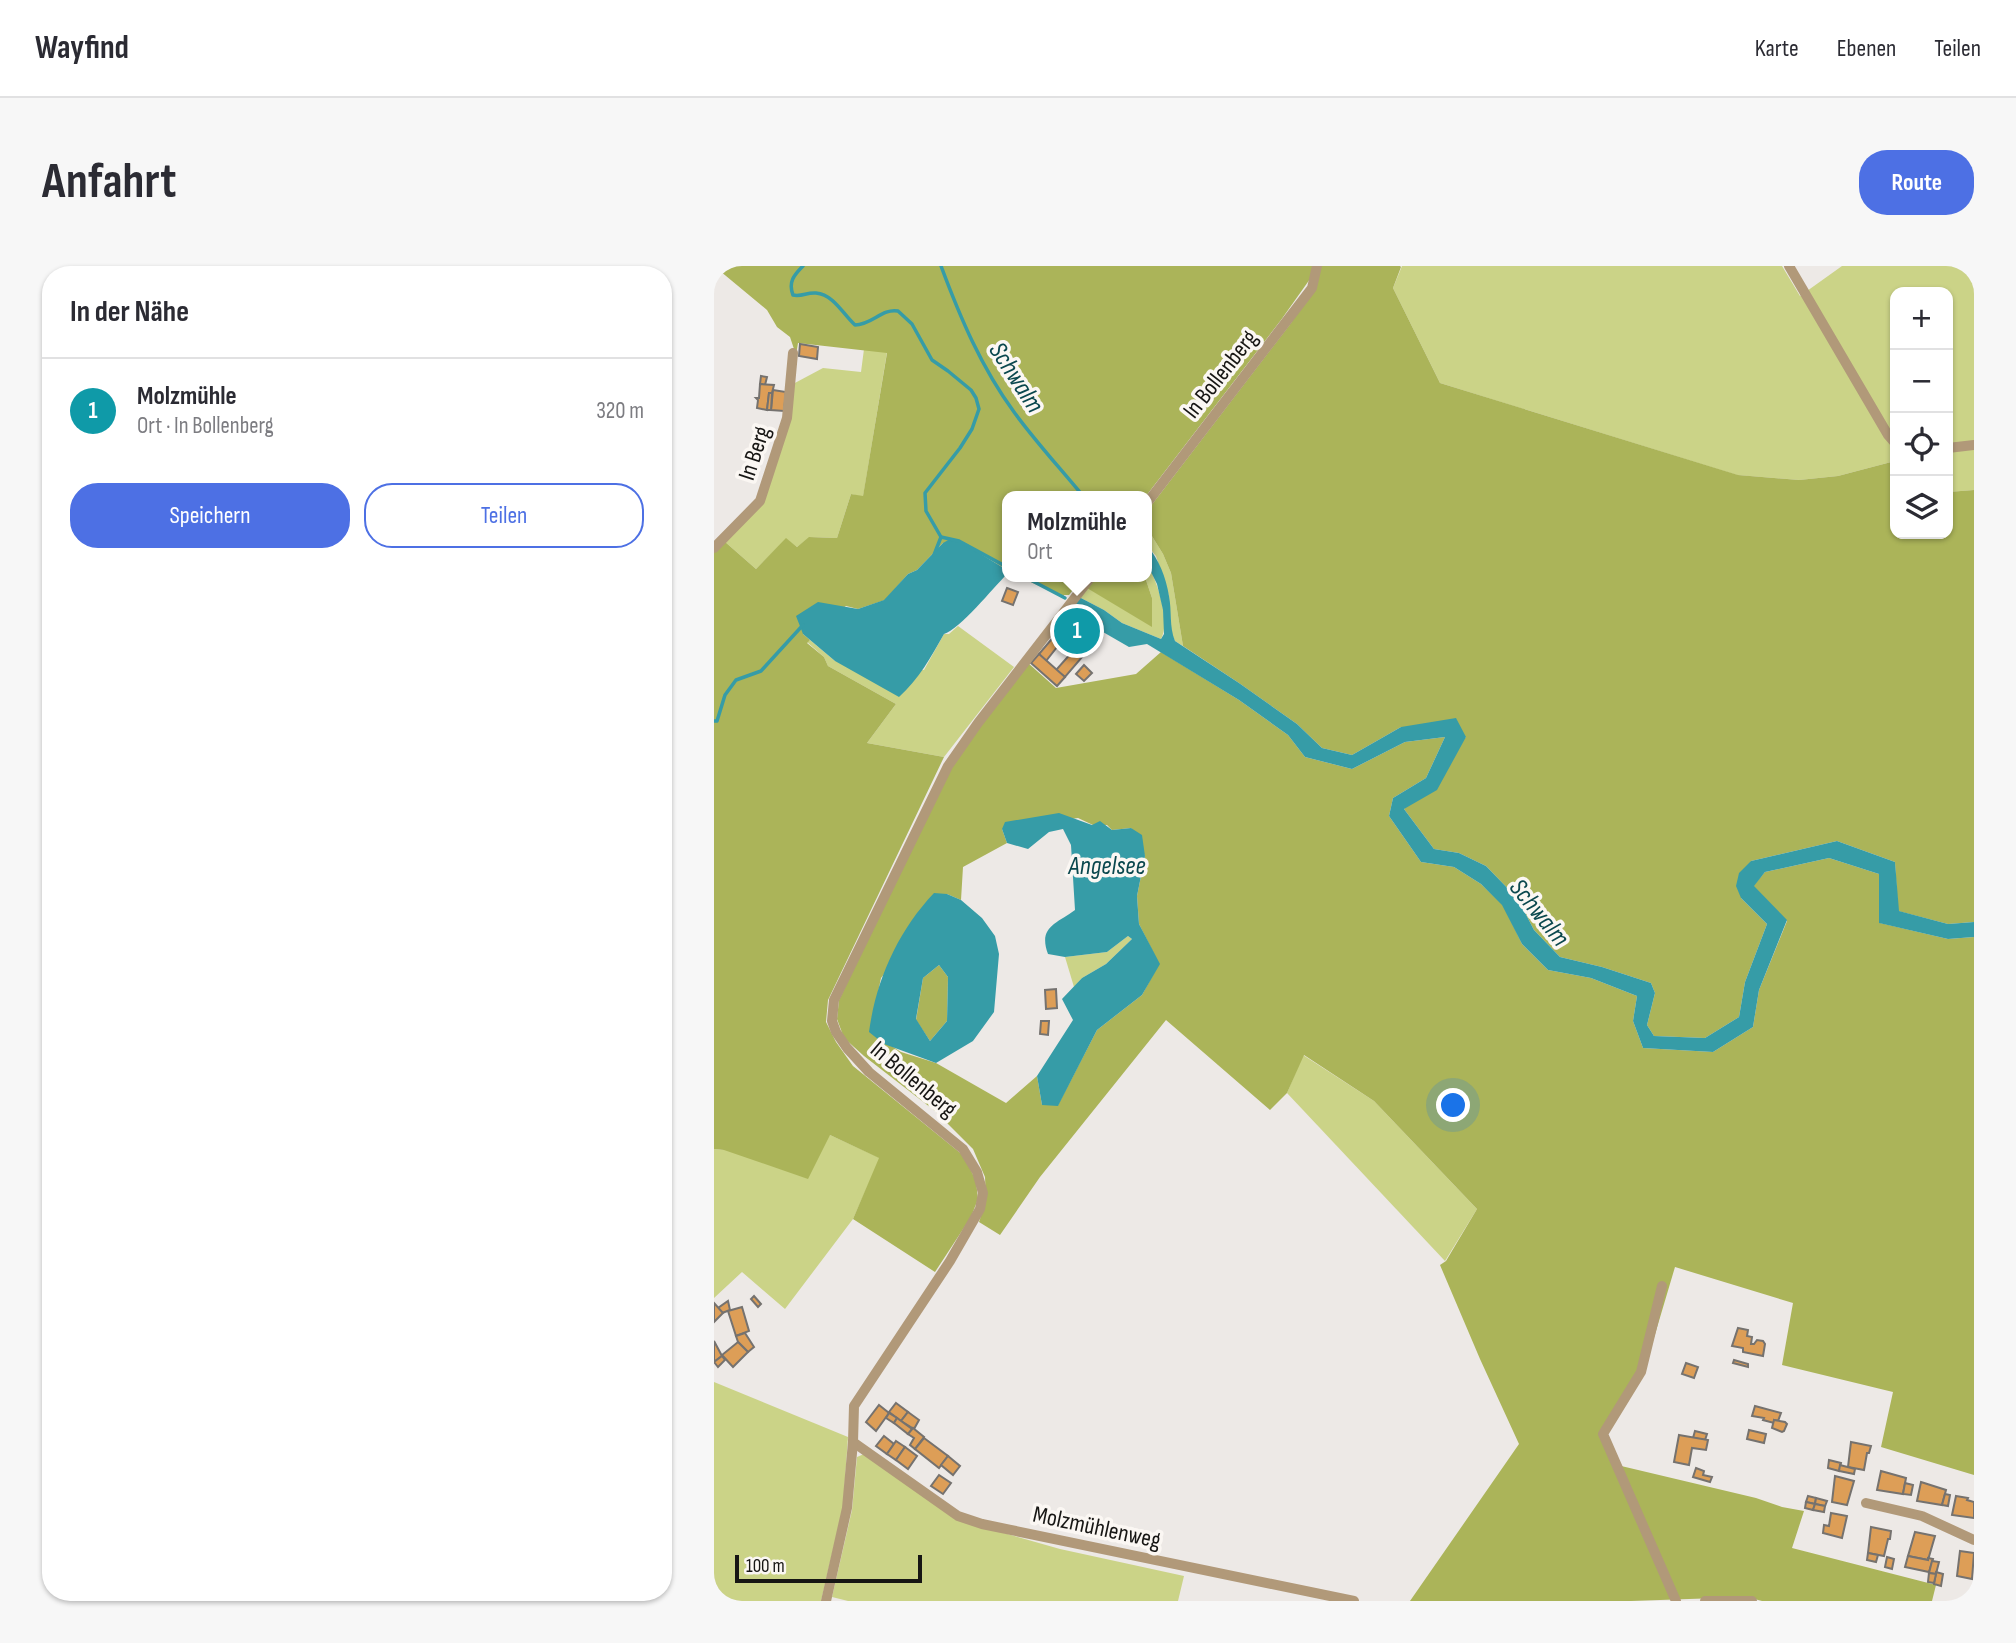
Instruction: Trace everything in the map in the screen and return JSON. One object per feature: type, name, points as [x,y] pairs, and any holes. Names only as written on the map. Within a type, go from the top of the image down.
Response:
[{"type":"street","name":"In Bollenberg","points":[[1152,496],[1312,288],[1317,266]]},
{"type":"street","points":[[1789,266],[1890,437]]},
{"type":"street","name":"In Berg","points":[[714,548],[760,501],[787,418],[793,353]]},
{"type":"street","points":[[1953,448],[1974,446]]},
{"type":"street","name":"In Bollenberg","points":[[826,1601],[847,1508],[854,1406],[950,1261],[979,1209],[983,1193],[977,1171],[963,1149],[869,1072],[847,1048],[832,1021],[834,1000],[948,766],[1087,582]]},
{"type":"street","points":[[1662,1286],[1641,1372],[1603,1434],[1676,1601]]},
{"type":"street","name":"Molzmühlenweg","points":[[853,1442],[958,1516],[982,1524],[1354,1601]]},
{"type":"street","points":[[1866,1503],[1922,1516],[1974,1540]]},
{"type":"street","points":[[1705,1601],[1752,1601]]},
{"type":"green space","points":[[714,266],[1314,266],[1310,279],[1281,320],[1150,491],[1002,491],[1002,567],[961,542],[943,543],[917,570],[908,574],[885,600],[858,609],[846,606],[803,634],[810,640],[807,643],[824,657],[828,666],[896,704],[867,743],[944,757],[828,1000],[826,1022],[853,1066],[964,1156],[976,1181],[978,1199],[971,1217],[935,1272],[853,1219],[879,1158],[830,1135],[808,1179],[714,1149],[714,551],[724,541],[756,569],[786,538],[797,547],[809,537],[837,538],[851,494],[863,496],[887,353],[798,343],[796,355],[790,337],[777,327],[767,310]]},
{"type":"green space","points":[[1321,266],[1400,266],[1393,288],[1440,383],[1738,475],[1799,480],[1838,476],[1890,462],[1890,539],[1953,539],[1953,492],[1974,490],[1974,922],[1948,924],[1898,911],[1895,862],[1837,841],[1751,861],[1741,898],[1767,924],[1745,982],[1739,1017],[1705,1038],[1654,1036],[1647,1025],[1655,993],[1651,983],[1560,957],[1534,930],[1518,899],[1486,866],[1459,853],[1434,849],[1404,809],[1466,737],[1401,727],[1352,755],[1322,748],[1297,724],[1183,646],[1171,573],[1152,536],[1152,504],[1291,323]]},
{"type":"green space","points":[[1402,266],[1782,266],[1800,296],[1842,266],[1974,266],[1974,490],[1953,492],[1953,287],[1890,287],[1890,462],[1838,476],[1799,480],[1737,475],[1440,383],[1393,288]]},
{"type":"green space","points":[[864,349],[887,352],[863,497],[851,494],[837,538],[810,537],[797,547],[786,539],[756,569],[724,541],[763,504],[793,384],[823,368],[861,372]]},
{"type":"green space","points":[[1152,536],[1171,573],[1183,646],[1175,641],[1171,632],[1169,596],[1152,551]]},
{"type":"green space","points":[[1152,574],[1164,612],[1164,632],[1161,639],[1122,623],[1079,597],[1087,588],[1152,598],[1147,582],[1152,582]]},
{"type":"green space","points":[[1031,582],[1079,582],[1069,595],[1063,597]]},
{"type":"green space","points":[[1092,582],[1147,582],[1152,598],[1152,627],[1087,588]]},
{"type":"green space","points":[[958,626],[1014,667],[944,757],[867,743],[896,704],[828,666],[824,657],[807,642],[810,640],[835,661],[924,670],[944,634],[949,634]]},
{"type":"green space","points":[[1161,652],[1239,700],[1288,735],[1305,757],[1352,769],[1405,742],[1445,737],[1426,778],[1393,798],[1389,816],[1421,862],[1454,867],[1481,884],[1503,905],[1522,944],[1548,970],[1591,978],[1637,996],[1633,1021],[1643,1048],[1713,1052],[1753,1027],[1759,990],[1787,921],[1753,886],[1765,872],[1829,858],[1879,874],[1880,923],[1948,939],[1974,937],[1974,1475],[1881,1447],[1893,1392],[1782,1365],[1793,1303],[1675,1267],[1645,1368],[1605,1434],[1617,1465],[1804,1511],[1792,1548],[1936,1585],[1932,1601],[1762,1601],[1747,1597],[1631,1601],[1410,1601],[1519,1444],[1440,1265],[1446,1261],[1477,1209],[1374,1101],[1304,1055],[1287,1093],[1270,1110],[1166,1020],[1040,1177],[1000,1235],[979,1222],[986,1201],[985,1177],[973,1149],[935,1111],[844,1038],[837,1019],[839,1000],[950,767],[1028,663],[1056,688],[1136,674]],"holes":[[[1078,818],[1093,825],[1107,825],[1112,830],[1131,828],[1145,856],[1137,896],[1139,924],[1159,964],[1142,995],[1097,1030],[1058,1105],[1042,1105],[1037,1076],[1006,1103],[936,1063],[901,1052],[870,1032],[881,978],[947,894],[961,900],[963,867],[1007,843],[1002,829]]]},
{"type":"green space","points":[[1128,936],[1132,939],[1106,964],[1082,978],[1074,987],[1065,957],[1107,952]]},
{"type":"green space","points":[[939,965],[948,977],[947,1021],[930,1041],[916,1020],[923,978]]},
{"type":"green space","points":[[1303,1055],[1374,1101],[1477,1209],[1445,1261],[1287,1093]]},
{"type":"green space","points":[[830,1135],[880,1158],[853,1219],[785,1309],[742,1272],[714,1298],[714,1149],[724,1150]]},
{"type":"green space","points":[[714,1382],[848,1437],[843,1507],[821,1601],[714,1601]]},
{"type":"green space","points":[[864,1454],[955,1519],[1060,1549],[1184,1576],[1178,1601],[848,1601],[832,1597],[852,1510],[857,1457]]},
{"type":"water","points":[[950,539],[961,542],[1002,567],[1002,579],[967,617],[944,634],[919,675],[899,697],[835,661],[803,634],[796,616],[818,602],[858,609],[884,600]]},
{"type":"water","points":[[1152,553],[1166,582],[1175,641],[1297,724],[1322,748],[1352,755],[1401,727],[1456,718],[1466,737],[1437,790],[1404,809],[1434,849],[1459,853],[1486,866],[1518,899],[1534,930],[1560,957],[1651,983],[1655,993],[1647,1025],[1654,1036],[1705,1038],[1739,1017],[1745,982],[1767,924],[1741,898],[1736,886],[1739,873],[1751,861],[1837,841],[1895,862],[1899,911],[1948,924],[1974,922],[1974,937],[1948,939],[1879,923],[1879,874],[1829,858],[1765,872],[1754,886],[1787,920],[1759,990],[1753,1027],[1713,1052],[1643,1048],[1633,1021],[1637,996],[1591,978],[1548,970],[1522,944],[1502,905],[1481,884],[1454,867],[1421,862],[1389,816],[1393,798],[1426,778],[1445,737],[1405,742],[1352,769],[1305,757],[1288,735],[1239,700],[1147,644],[1129,647],[1103,632],[1102,622],[1071,606],[1079,597],[1122,623],[1161,639],[1164,634],[1163,610],[1152,574]]},
{"type":"water","name":"Angelsee","points":[[1059,813],[1092,825],[1100,821],[1112,830],[1131,828],[1142,835],[1145,856],[1137,896],[1139,924],[1160,964],[1142,995],[1097,1030],[1058,1106],[1042,1105],[1037,1076],[1073,1020],[1062,999],[1082,978],[1106,964],[1132,939],[1128,936],[1107,952],[1065,957],[1048,954],[1045,938],[1047,932],[1055,923],[1075,910],[1071,845],[1063,829],[1049,832],[1028,849],[1007,843],[1002,829],[1005,822]]},
{"type":"water","points":[[934,893],[947,894],[961,900],[982,918],[995,936],[999,954],[994,1012],[973,1041],[936,1063],[884,1044],[869,1032],[883,975],[899,940]],"holes":[[[939,965],[948,977],[947,1021],[930,1041],[916,1019],[923,978]]]},
{"type":"building","points":[[800,344],[818,347],[817,359],[799,356]]},
{"type":"building","points":[[761,376],[767,377],[765,385],[760,384]]},
{"type":"building","points":[[760,384],[774,385],[772,393],[769,393],[767,410],[757,408],[756,398],[759,398]]},
{"type":"building","points":[[773,390],[786,392],[784,411],[771,410]]},
{"type":"building","points":[[769,393],[772,393],[771,410],[767,410]]},
{"type":"building","points":[[1007,588],[1018,592],[1013,605],[1002,601]]},
{"type":"building","points":[[1074,607],[1081,611],[1074,624],[1067,619]]},
{"type":"building","points":[[1081,611],[1102,622],[1094,635],[1075,622]]},
{"type":"building","points":[[1067,618],[1094,635],[1087,645],[1089,649],[1061,628]]},
{"type":"building","points":[[1061,628],[1074,638],[1065,646],[1061,642],[1046,661],[1039,654]]},
{"type":"building","points":[[1074,638],[1080,643],[1072,652],[1065,646]]},
{"type":"building","points":[[1080,643],[1089,649],[1065,677],[1056,670]]},
{"type":"building","points":[[1039,654],[1065,677],[1057,686],[1031,663]]},
{"type":"building","points":[[1084,665],[1092,673],[1084,681],[1076,674]]},
{"type":"building","points":[[1056,989],[1057,1008],[1046,1009],[1045,990]]},
{"type":"building","points":[[1041,1021],[1049,1021],[1048,1035],[1040,1034]]},
{"type":"building","points":[[754,1296],[761,1304],[758,1307],[751,1299]]},
{"type":"building","points":[[728,1301],[730,1310],[722,1313],[718,1308]]},
{"type":"building","points":[[714,1303],[723,1313],[714,1322]]},
{"type":"building","points":[[742,1307],[749,1331],[736,1336],[728,1311]]},
{"type":"building","points":[[1738,1328],[1748,1330],[1747,1336],[1752,1337],[1751,1344],[1757,1340],[1763,1341],[1763,1356],[1743,1352],[1743,1348],[1732,1346]]},
{"type":"building","points":[[745,1333],[754,1347],[748,1352],[736,1336]]},
{"type":"building","points":[[714,1341],[722,1356],[714,1362]]},
{"type":"building","points":[[738,1342],[748,1352],[733,1367],[722,1355]]},
{"type":"building","points":[[722,1356],[725,1360],[718,1367],[714,1362]]},
{"type":"building","points":[[1734,1360],[1748,1364],[1748,1367],[1733,1363]]},
{"type":"building","points":[[1686,1363],[1698,1367],[1694,1378],[1682,1374]]},
{"type":"building","points":[[896,1403],[908,1412],[901,1421],[889,1412]]},
{"type":"building","points":[[879,1405],[889,1413],[876,1431],[866,1422]]},
{"type":"building","points":[[1755,1406],[1781,1413],[1778,1421],[1774,1420],[1774,1423],[1752,1416]]},
{"type":"building","points":[[908,1412],[919,1420],[914,1429],[901,1421]]},
{"type":"building","points":[[889,1413],[897,1418],[894,1423],[886,1418]]},
{"type":"building","points":[[897,1418],[912,1429],[908,1434],[894,1423]]},
{"type":"building","points":[[1774,1420],[1787,1424],[1784,1431],[1772,1428]]},
{"type":"building","points":[[913,1428],[924,1437],[915,1449],[910,1445],[914,1438],[908,1434]]},
{"type":"building","points":[[1749,1430],[1766,1434],[1764,1443],[1747,1439]]},
{"type":"building","points":[[1695,1431],[1707,1434],[1705,1440],[1693,1438]]},
{"type":"building","points":[[1679,1435],[1708,1440],[1706,1450],[1692,1448],[1689,1465],[1674,1462]]},
{"type":"building","points":[[884,1436],[894,1444],[887,1454],[876,1446]]},
{"type":"building","points":[[924,1438],[948,1456],[939,1468],[915,1449]]},
{"type":"building","points":[[896,1441],[905,1447],[896,1460],[887,1454]]},
{"type":"building","points":[[1851,1442],[1871,1446],[1864,1470],[1848,1467]]},
{"type":"building","points":[[905,1447],[917,1456],[908,1469],[896,1460]]},
{"type":"building","points":[[948,1456],[960,1466],[953,1475],[941,1465]]},
{"type":"building","points":[[1829,1460],[1841,1463],[1839,1471],[1828,1468]]},
{"type":"building","points":[[1840,1465],[1855,1469],[1854,1474],[1839,1471]]},
{"type":"building","points":[[1696,1468],[1704,1471],[1703,1475],[1712,1477],[1710,1482],[1693,1477]]},
{"type":"building","points":[[1881,1471],[1906,1478],[1903,1494],[1877,1490]]},
{"type":"building","points":[[939,1475],[951,1483],[943,1494],[931,1486]]},
{"type":"building","points":[[1835,1476],[1854,1481],[1847,1505],[1832,1502]]},
{"type":"building","points":[[1921,1482],[1946,1490],[1942,1505],[1917,1501]]},
{"type":"building","points":[[1905,1483],[1913,1485],[1911,1495],[1903,1494]]},
{"type":"building","points":[[1945,1494],[1950,1495],[1948,1506],[1942,1505]]},
{"type":"building","points":[[1808,1496],[1816,1498],[1815,1504],[1806,1502]]},
{"type":"building","points":[[1956,1496],[1974,1502],[1974,1518],[1952,1515]]},
{"type":"building","points":[[1816,1498],[1827,1501],[1825,1506],[1815,1504]]},
{"type":"building","points":[[1806,1502],[1815,1504],[1813,1510],[1805,1508]]},
{"type":"building","points":[[1815,1504],[1825,1506],[1824,1512],[1813,1510]]},
{"type":"building","points":[[1831,1513],[1847,1516],[1842,1538],[1823,1533],[1824,1525],[1829,1526]]},
{"type":"building","points":[[1871,1527],[1891,1531],[1884,1556],[1868,1553]]},
{"type":"building","points":[[1915,1532],[1935,1536],[1928,1560],[1908,1556]]},
{"type":"building","points":[[1960,1551],[1974,1553],[1972,1579],[1957,1576]]},
{"type":"building","points":[[1868,1553],[1878,1555],[1876,1562],[1867,1560]]},
{"type":"building","points":[[1908,1556],[1933,1559],[1929,1572],[1905,1567]]},
{"type":"building","points":[[1887,1557],[1894,1559],[1892,1569],[1885,1567]]},
{"type":"building","points":[[1932,1561],[1939,1562],[1936,1574],[1929,1573]]},
{"type":"building","points":[[1936,1572],[1943,1574],[1941,1586],[1934,1584]]},
{"type":"building","points":[[1929,1573],[1936,1574],[1934,1583],[1928,1582]]},
{"type":"waterway","points":[[803,266],[793,279],[793,295],[822,294],[833,301],[855,325],[887,312],[898,311],[912,324],[932,360],[971,390],[976,398],[979,409],[972,429],[925,493],[926,511],[941,537]]},
{"type":"waterway","name":"Schwalm","points":[[941,266],[981,359],[1002,395],[1079,491]]},
{"type":"waterway","points":[[934,555],[941,537],[959,541],[1002,564]]},
{"type":"waterway","points":[[1035,582],[1065,598]]},
{"type":"waterway","points":[[714,721],[717,721],[725,695],[736,680],[761,671],[803,625]]},
{"type":"place","name":"Molzmühle","points":[[1077,631]]}]
